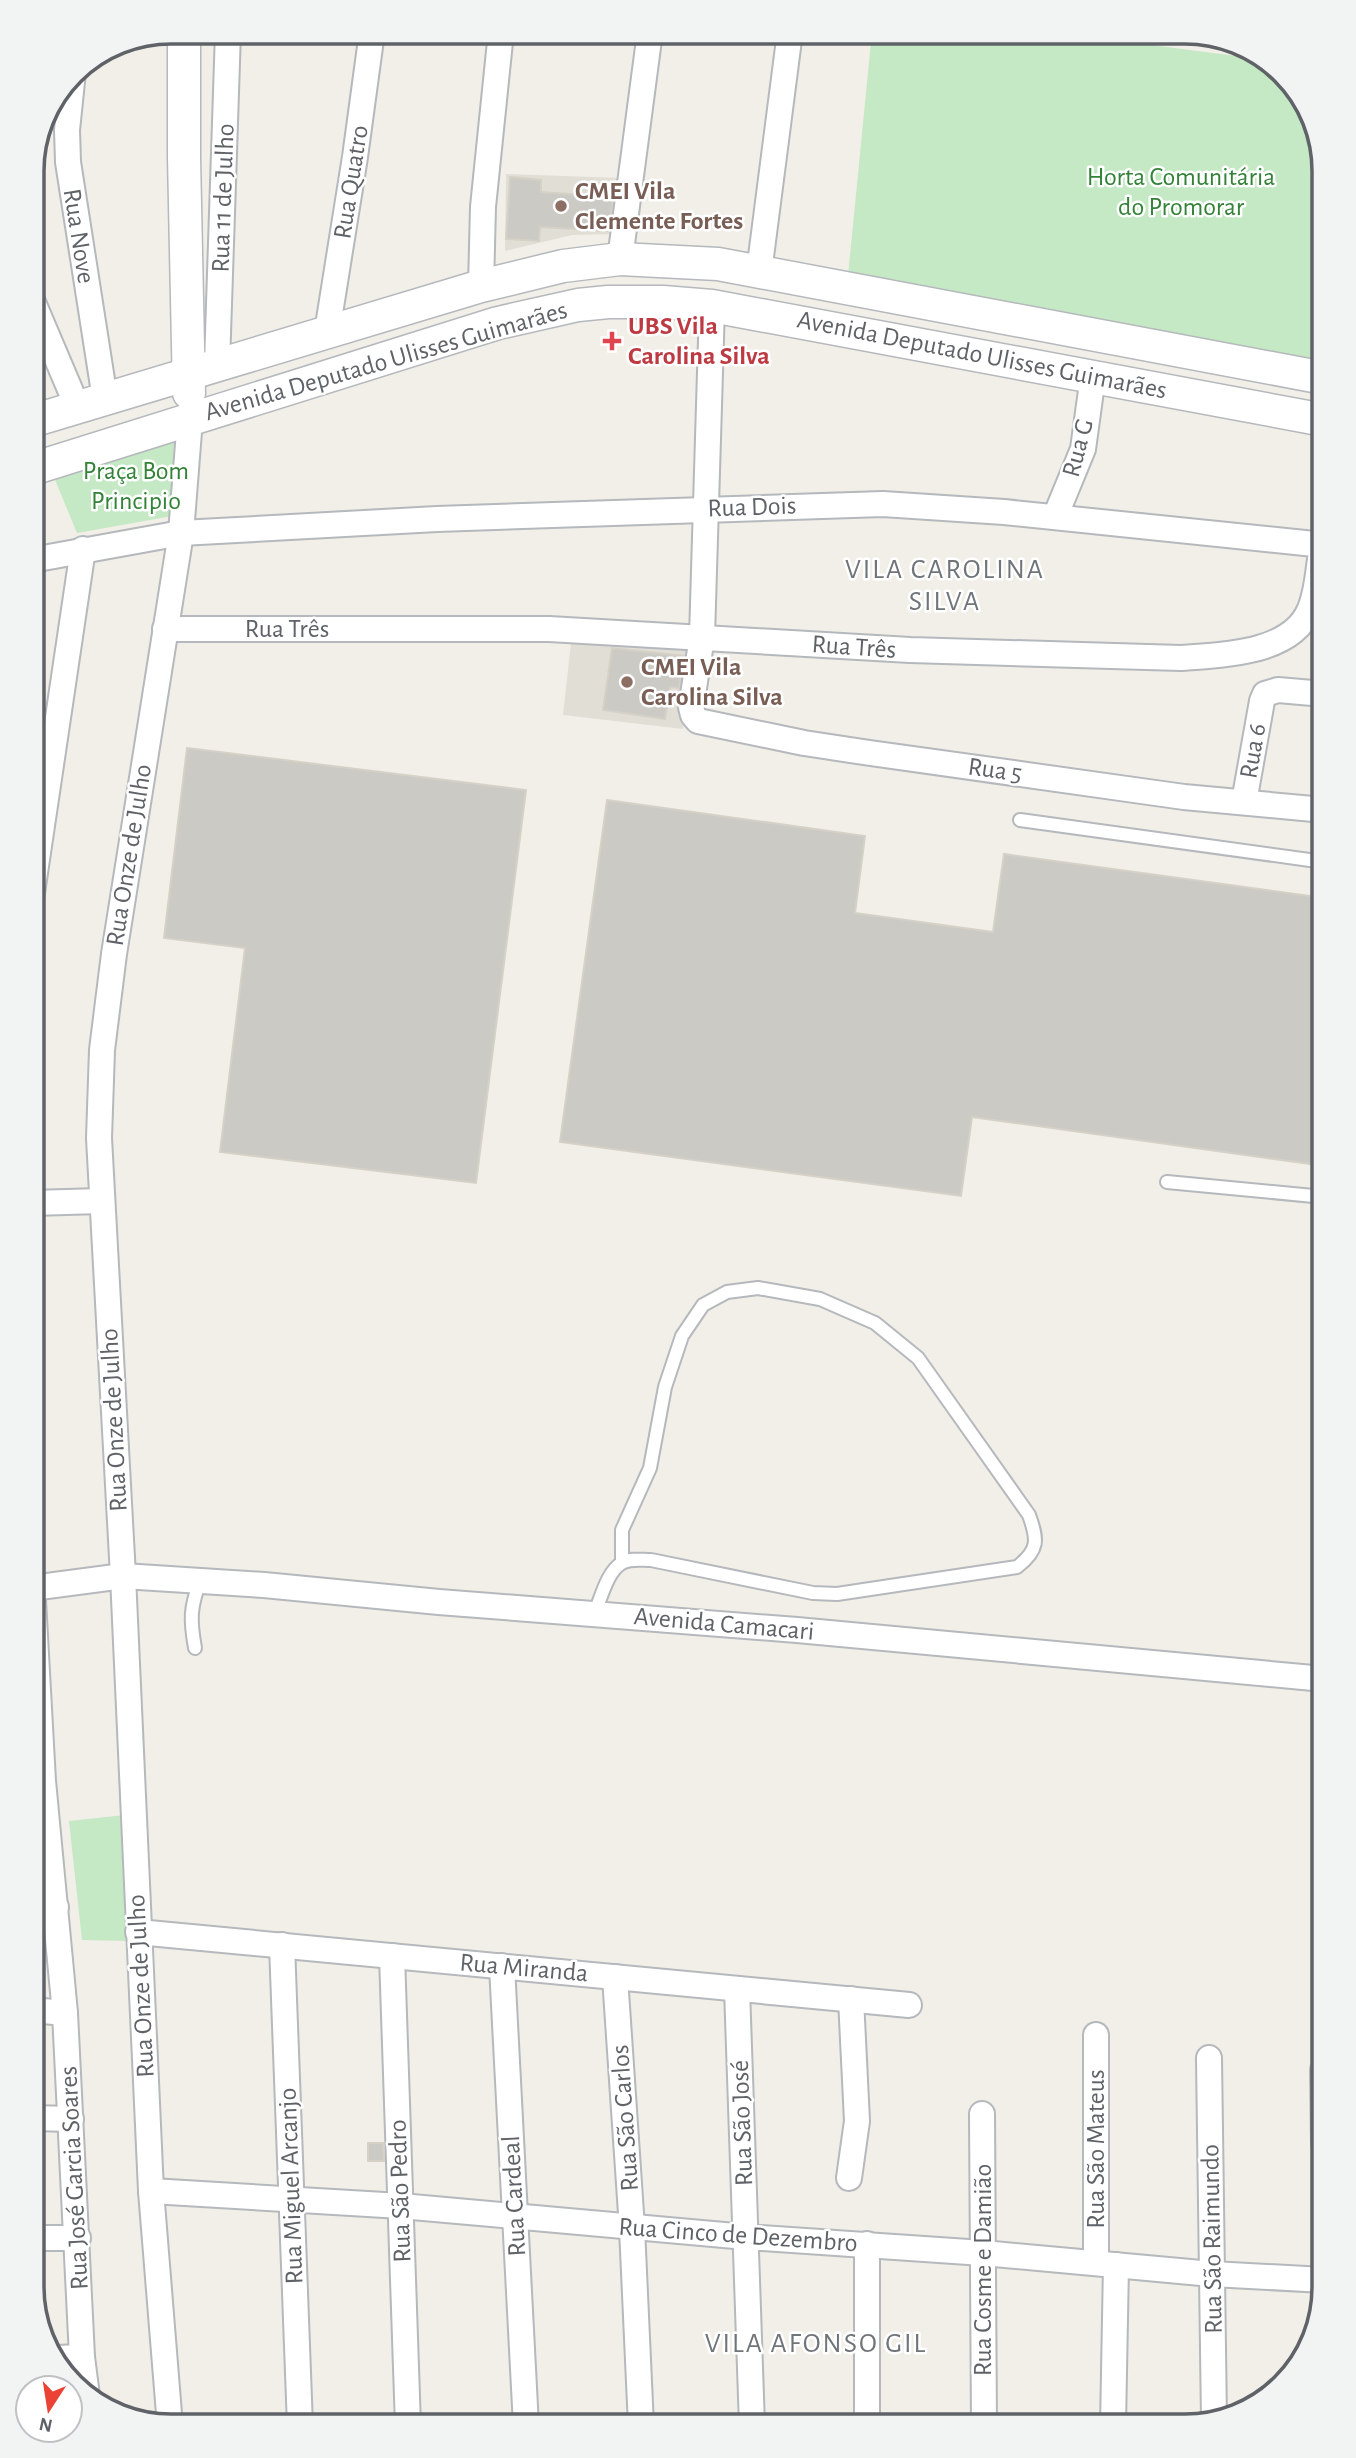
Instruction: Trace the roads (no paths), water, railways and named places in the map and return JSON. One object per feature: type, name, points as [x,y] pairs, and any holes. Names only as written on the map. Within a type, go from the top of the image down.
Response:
[{"type":"street","points":[[184,44],[187,374],[190,419]]},
{"type":"street","name":"Rua 11 de Julho","points":[[217,364],[228,44]]},
{"type":"street","name":"Rua Quatro","points":[[327,332],[370,44]]},
{"type":"street","points":[[481,286],[483,206],[500,44]]},
{"type":"street","points":[[620,259],[648,44]]},
{"type":"street","points":[[759,272],[788,44]]},
{"type":"street","name":"Rua Nove","points":[[71,92],[67,130],[68,162],[91,403]]},
{"type":"street","name":"Avenida Deputado Ulisses Guimarães","points":[[44,417],[481,286],[563,267],[620,259],[718,264],[1312,376]]},
{"type":"street","points":[[816,323],[826,284]]},
{"type":"street","name":"Avenida Deputado Ulisses Guimarães","points":[[44,465],[498,323],[578,304],[627,301],[712,306],[816,323],[1312,418]]},
{"type":"street","points":[[702,637],[712,306]]},
{"type":"street","points":[[44,321],[91,403]]},
{"type":"street","name":"Rua G","points":[[1055,517],[1083,449],[1093,376]]},
{"type":"street","name":"Rua Onze de Julho","points":[[169,2414],[152,2191],[99,1138],[102,1050],[114,954],[181,533],[190,419]]},
{"type":"street","name":"Rua Dois","points":[[44,557],[181,533],[437,519],[883,504],[1055,517],[1312,545]]},
{"type":"street","points":[[44,812],[83,549]]},
{"type":"street","name":"Rua Três","points":[[165,629],[549,629],[911,650],[1181,658],[1248,652],[1288,636],[1304,621],[1312,604]]},
{"type":"street","name":"Rua 5","points":[[702,637],[691,707],[693,715],[703,723],[856,751],[1184,797],[1312,809]]},
{"type":"street","name":"Rua 6","points":[[1244,802],[1265,694],[1278,690],[1312,693]]},
{"type":"street","points":[[44,1203],[102,1201]]},
{"type":"street","name":"Avenida Camacari","points":[[44,1586],[123,1576],[200,1581],[797,1630],[1312,1678]]},
{"type":"street","name":"Rua José Garcia Soares","points":[[44,1791],[65,2013],[85,2381]]},
{"type":"street","points":[[44,1906],[56,1907]]},
{"type":"street","name":"Rua Miranda","points":[[138,1932],[909,2005]]},
{"type":"street","name":"Rua Miguel Arcanjo","points":[[282,1945],[300,2414]]},
{"type":"street","name":"Rua São Pedro","points":[[392,1956],[408,2414]]},
{"type":"street","name":"Rua Cardeal","points":[[502,1966],[525,2414]]},
{"type":"street","name":"Rua São Carlos","points":[[615,1977],[641,2414]]},
{"type":"street","name":"Rua São José","points":[[737,1989],[752,2414]]},
{"type":"street","points":[[849,2178],[857,2121],[851,1999]]},
{"type":"street","points":[[44,2011],[65,2013]]},
{"type":"street","name":"Rua São Mateus","points":[[1096,2035],[1112,2414]]},
{"type":"street","name":"Rua São Raimundo","points":[[1209,2058],[1214,2411]]},
{"type":"street","name":"Rua Cosme e Damião","points":[[982,2114],[984,2414]]},
{"type":"street","points":[[44,2118],[71,2119]]},
{"type":"street","name":"Rua Cinco de Dezembro","points":[[152,2191],[401,2206],[632,2228],[983,2253],[1212,2274],[1312,2279]]},
{"type":"street","points":[[44,2238],[78,2238]]},
{"type":"street","points":[[867,2244],[867,2414]]},
{"type":"street","points":[[65,2358],[82,2357]]},
{"type":"lane","points":[[1020,820],[1312,860]]},
{"type":"lane","points":[[1167,1182],[1312,1196]]},
{"type":"lane","points":[[594,1614],[613,1571],[622,1562],[634,1559],[651,1560],[813,1593],[837,1594],[1017,1567],[1030,1558],[1035,1547],[1036,1534],[1030,1515],[918,1358],[901,1342],[875,1322],[820,1300],[758,1288],[727,1292],[703,1305],[682,1336],[665,1387],[650,1468],[622,1530],[622,1562]]},
{"type":"lane","points":[[195,1648],[190,1622],[191,1604],[200,1581]]},
{"type":"place","name":"CMEI Vila Clemente Fortes","points":[[561,206]]},
{"type":"place","name":"UBS Vila Carolina Silva","points":[[612,341]]},
{"type":"place","name":"CMEI Vila Carolina Silva","points":[[627,682]]},
{"type":"district","name":"VILA CAROLINA SILVA","points":[[945,586]]},
{"type":"district","name":"VILA AFONSO GIL","points":[[816,2344]]},
{"type":"park label","name":"Horta Comunitária do Promorar","points":[[1181,192]]},
{"type":"park label","name":"Praça Bom Principio","points":[[136,486]]}]
